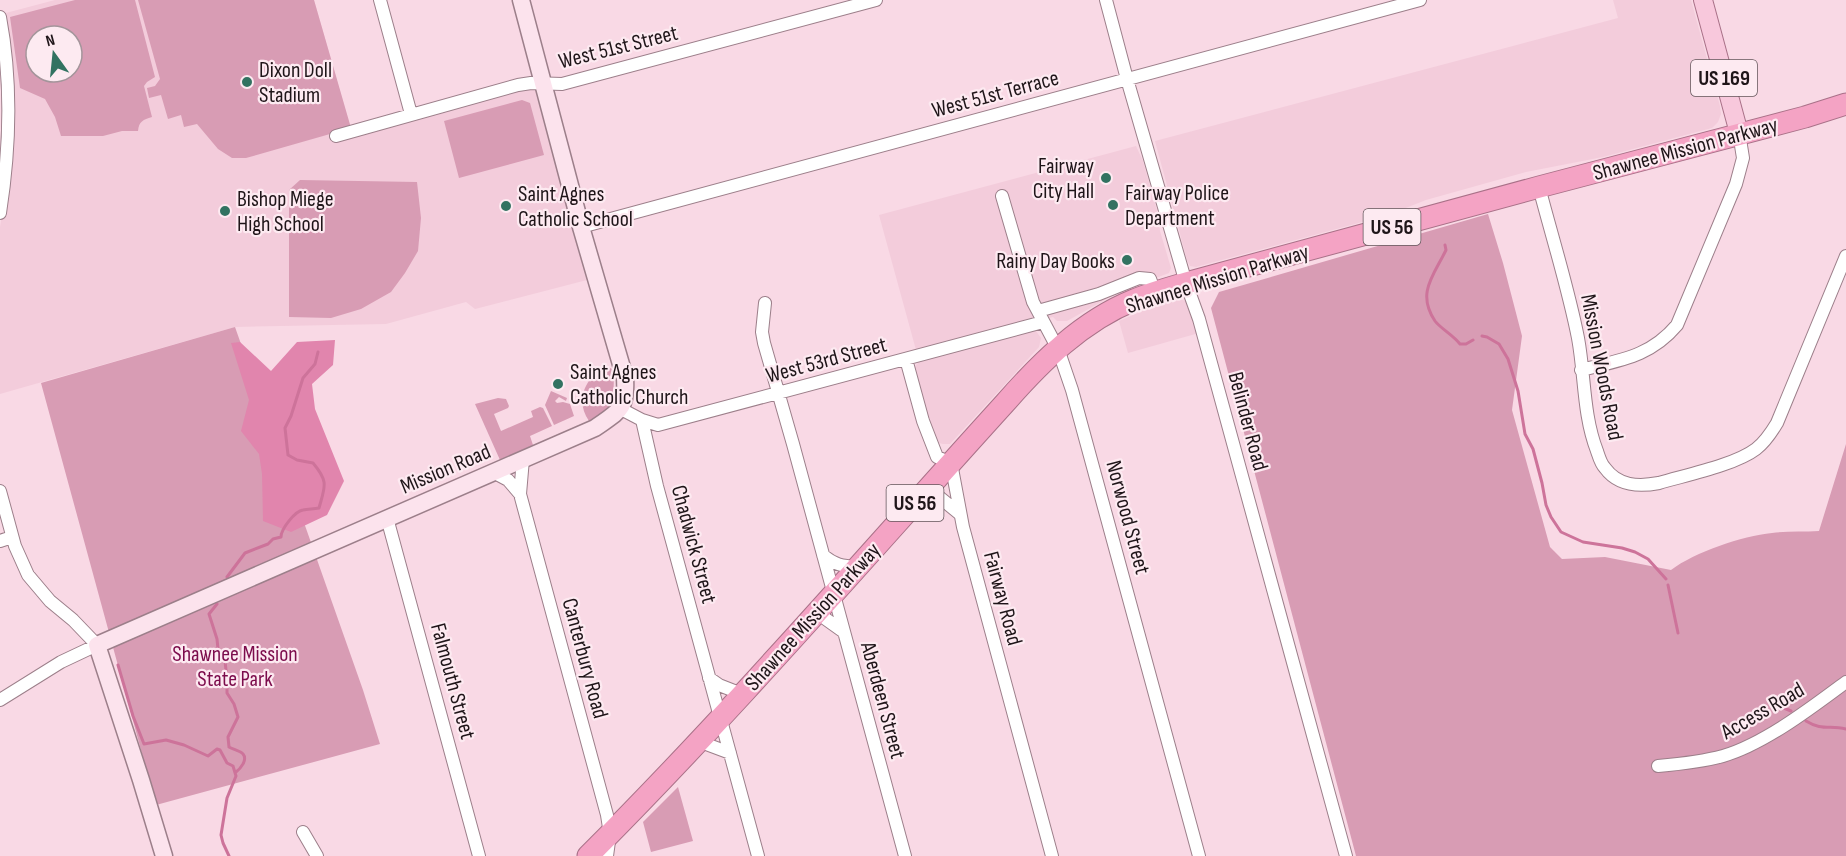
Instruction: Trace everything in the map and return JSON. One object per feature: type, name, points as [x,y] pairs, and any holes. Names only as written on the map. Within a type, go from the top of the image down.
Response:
[{"type":"highway","name":"Shawnee Mission Parkway","points":[[588,856],[742,694],[1027,377],[1095,320],[1133,300],[1186,283],[1846,104]]},
{"type":"main road","points":[[521,0],[581,227],[626,378],[626,395],[621,409]]},
{"type":"main road","name":"US 169","points":[[1703,0],[1739,133]]},
{"type":"main road","name":"Mission Road","points":[[97,645],[595,428],[621,409]]},
{"type":"main road","points":[[97,645],[164,856]]},
{"type":"street","points":[[380,0],[411,114]]},
{"type":"street","name":"West 51st Street","points":[[336,136],[518,85],[562,84],[876,0]]},
{"type":"street","name":"Belinder Road","points":[[1106,0],[1186,283],[1205,341],[1346,856]]},
{"type":"street","name":"West 51st Terrace","points":[[581,227],[1420,0]]},
{"type":"street","points":[[0,17],[7,79],[8,125],[0,213]]},
{"type":"street","points":[[1581,370],[1640,354],[1658,344],[1677,325],[1736,184],[1743,158],[1739,133]]},
{"type":"street","name":"Mission Woods Road","points":[[1539,187],[1578,339],[1586,408],[1594,443],[1604,467],[1616,479],[1630,485],[1647,485],[1737,459],[1759,447],[1766,440],[1777,423],[1846,256]]},
{"type":"street","name":"Norwood Street","points":[[1002,196],[1032,302],[1058,349],[1072,390],[1199,856]]},
{"type":"street","name":"West 53rd Street","points":[[621,409],[658,425],[930,353],[1041,317],[1139,278],[1150,279],[1155,292]]},
{"type":"street","name":"Aberdeen Street","points":[[765,303],[762,332],[905,856]]},
{"type":"street","points":[[906,359],[923,421],[937,457],[951,463]]},
{"type":"street","name":"Chadwick Street","points":[[642,420],[657,486],[758,856]]},
{"type":"street","name":"Canterbury Road","points":[[523,459],[520,494],[607,815],[610,834],[607,856]]},
{"type":"street","name":"Fairway Road","points":[[951,463],[960,514],[1052,856]]},
{"type":"street","points":[[493,472],[508,480],[520,494]]},
{"type":"street","points":[[928,488],[960,514]]},
{"type":"street","points":[[0,491],[6,539],[28,575],[50,601],[73,620],[97,645],[61,662],[0,700]]},
{"type":"street","name":"Falmouth Street","points":[[387,518],[479,856]]},
{"type":"street","points":[[823,555],[840,566],[857,567]]},
{"type":"street","points":[[816,612],[844,632]]},
{"type":"street","points":[[709,678],[719,685],[742,694]]},
{"type":"street","name":"Access Road","points":[[1658,766],[1698,762],[1738,751],[1774,732],[1846,682]]},
{"type":"street","points":[[698,741],[730,753]]},
{"type":"street","points":[[303,832],[317,856]]},
{"type":"shaded area","name":"Bishop Miege High School","points":[[55,0],[314,0],[352,133],[527,88],[538,91],[587,280],[475,309],[466,302],[386,324],[235,327],[0,394],[0,227],[5,195],[2,14]]},
{"type":"shaded area","points":[[1613,0],[1691,0],[1720,106],[1721,114],[1718,122],[1712,128],[1603,157],[1526,172],[1426,200],[1388,215],[1196,267],[1190,266],[1155,141],[1618,18]]},
{"type":"shaded area","points":[[1136,146],[1143,161],[1158,214],[1160,231],[1171,268],[1169,273],[1121,291],[1067,321],[1057,321],[1053,317],[916,350],[879,215]]},
{"type":"shaded area","points":[[1179,299],[1189,302],[1199,333],[1128,353],[1119,321],[1161,303]]},
{"type":"shaded area","points":[[1033,330],[1041,338],[1039,347],[950,444],[939,443],[926,416],[914,370],[916,365],[920,361]]},
{"type":"shaded area","points":[[335,340],[333,365],[312,384],[315,409],[344,481],[327,515],[291,532],[263,521],[262,474],[259,454],[241,431],[249,400],[231,343],[240,342],[271,371],[297,342]]},
{"type":"green space","points":[[75,0],[135,0],[155,77],[144,86],[152,117],[142,121],[138,131],[122,131],[103,136],[61,136],[55,117],[45,99],[20,88],[10,17]]},
{"type":"green space","name":"Dixon Doll Stadium","points":[[138,0],[314,0],[351,128],[246,158],[232,158],[218,149],[197,124],[184,127],[181,115],[168,119],[161,95],[149,98],[147,88],[155,86],[160,79]]},
{"type":"green space","points":[[522,100],[530,103],[544,155],[459,178],[444,121]]},
{"type":"green space","points":[[300,180],[417,182],[421,218],[418,251],[391,292],[361,309],[331,318],[289,317],[289,190]]},
{"type":"green space","points":[[1488,214],[1522,336],[1512,410],[1550,547],[1562,559],[1605,557],[1671,570],[1706,551],[1747,538],[1778,532],[1819,531],[1846,444],[1846,856],[1356,856],[1211,308],[1219,292]]},
{"type":"green space","name":"Shawnee Mission State Park","points":[[235,327],[380,744],[156,805],[41,383]]},
{"type":"green space","points":[[608,367],[612,369],[614,384],[611,401],[603,414],[589,421],[583,405],[585,389],[594,376]]},
{"type":"green space","points":[[551,391],[567,398],[566,401],[559,397],[555,401],[570,404],[574,416],[554,425],[545,405]]},
{"type":"green space","points":[[498,398],[506,399],[509,406],[494,414],[501,431],[533,417],[531,411],[540,407],[543,408],[552,426],[530,436],[533,445],[500,460],[475,404]]},
{"type":"green space","points":[[678,787],[693,841],[651,852],[643,822]]},
{"type":"waterway","points":[[1445,245],[1446,250],[1429,284],[1427,302],[1437,324],[1460,344],[1473,340]]},
{"type":"waterway","points":[[1482,336],[1499,344],[1508,359],[1518,391],[1525,434],[1533,449],[1546,505],[1561,532],[1583,542],[1635,552],[1648,559],[1666,579]]},
{"type":"waterway","points":[[227,577],[245,553],[281,537],[286,525],[296,514],[303,510],[319,508],[324,489],[322,475],[313,463],[297,460],[288,455],[285,428],[303,378],[315,364],[318,352]]},
{"type":"waterway","points":[[1668,585],[1678,633]]},
{"type":"waterway","points":[[217,604],[209,614],[218,649],[225,661],[227,693],[238,717],[228,737],[229,747],[243,754],[245,759],[236,772]]},
{"type":"waterway","points":[[118,665],[144,744],[166,740],[208,756],[217,749],[220,750],[227,763],[233,766],[236,776],[227,798],[221,835],[229,856]]},
{"type":"waterway","points":[[1779,706],[1791,711]]},
{"type":"waterway","points":[[1806,721],[1821,727],[1846,729]]},
{"type":"place","name":"Dixon Doll Stadium","points":[[247,82]]},
{"type":"place","name":"Fairway City Hall","points":[[1106,178]]},
{"type":"place","name":"Fairway Police Department","points":[[1113,205]]},
{"type":"place","name":"Saint Agnes Catholic School","points":[[506,206]]},
{"type":"place","name":"Bishop Miege High School","points":[[225,211]]},
{"type":"place","name":"Rainy Day Books","points":[[1127,260]]},
{"type":"place","name":"Saint Agnes Catholic Church","points":[[558,384]]}]
